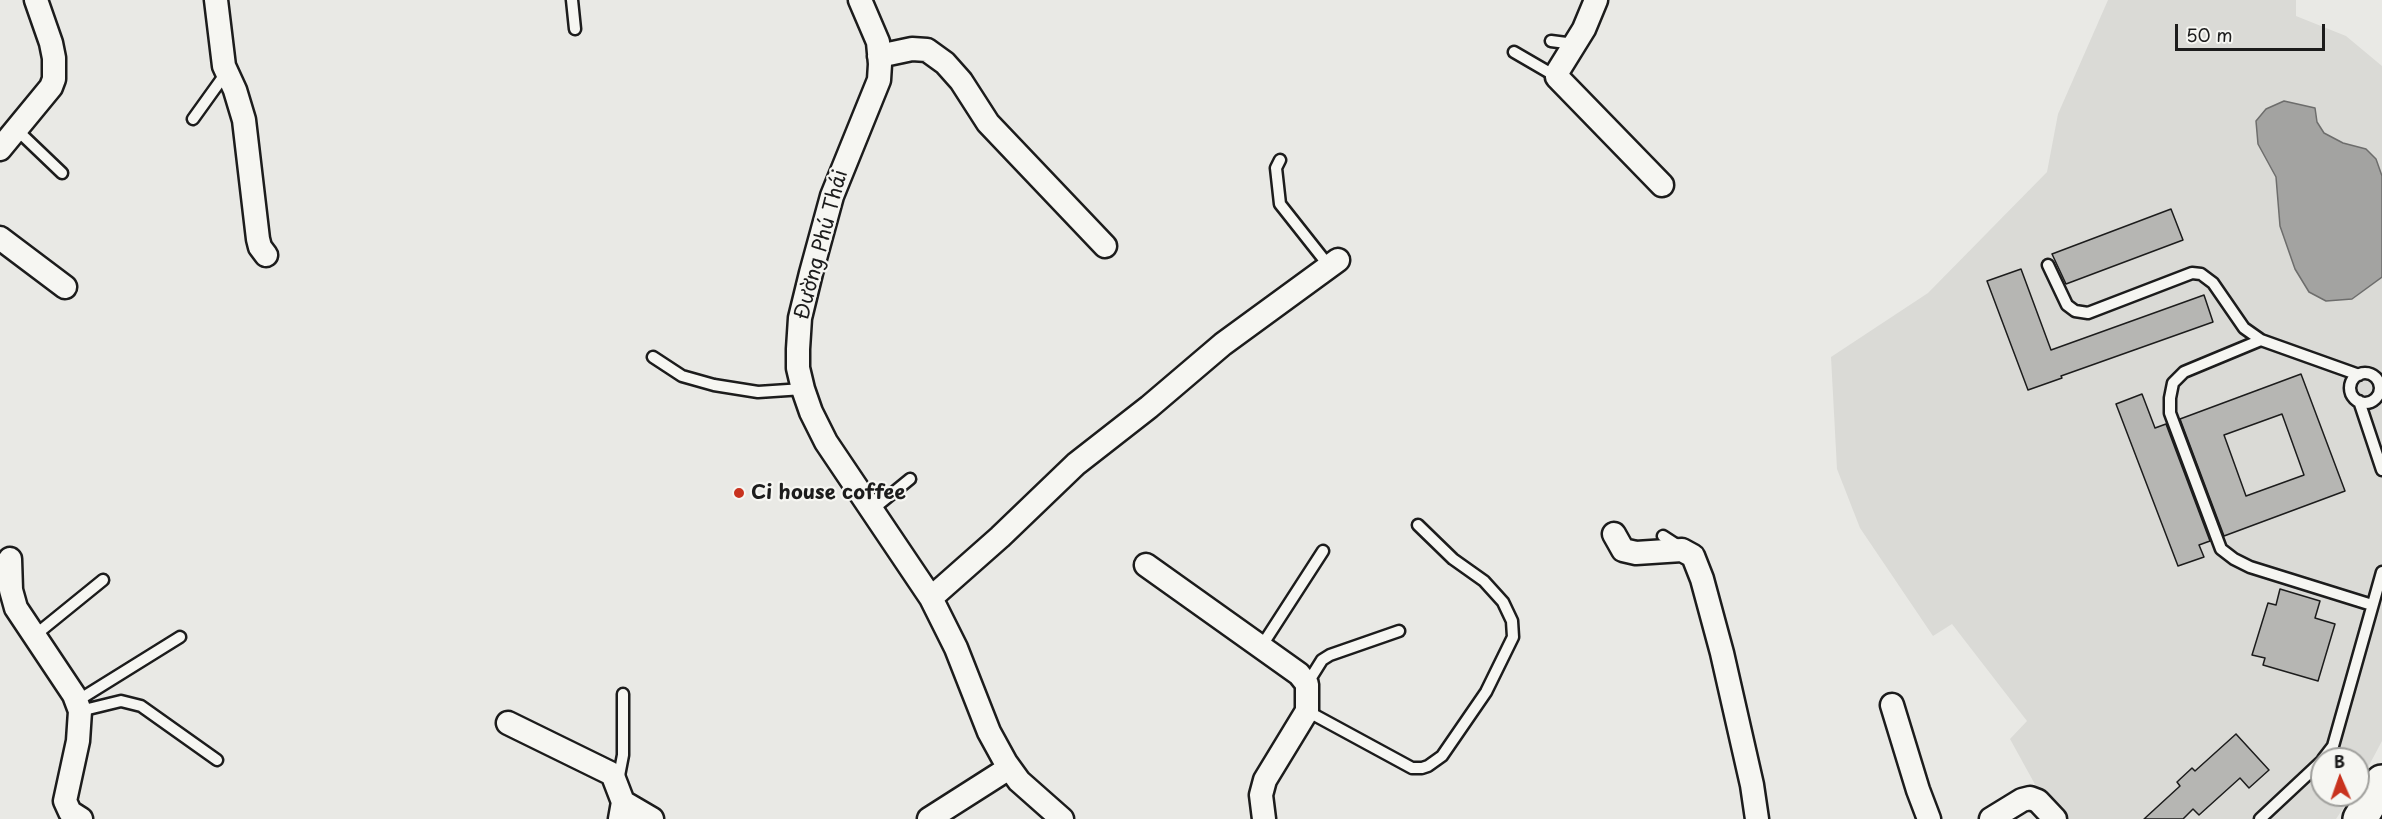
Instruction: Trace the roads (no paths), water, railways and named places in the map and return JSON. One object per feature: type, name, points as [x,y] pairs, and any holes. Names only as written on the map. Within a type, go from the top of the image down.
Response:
[{"type":"highway","points":[[2360,819],[2382,782]]},
{"type":"street","points":[[0,149],[51,87],[54,79],[51,43],[36,0]]},
{"type":"street","points":[[216,0],[226,72],[240,105],[258,239],[266,255]]},
{"type":"street","name":"Đường Phú Thái","points":[[860,0],[878,42],[879,80],[832,196],[811,273],[800,318],[798,368],[803,389],[811,412],[826,441],[931,598],[956,648],[988,732],[1009,768],[1019,781],[1062,819]]},
{"type":"street","points":[[1596,0],[1584,29],[1558,70],[1557,76],[1662,185]]},
{"type":"street","points":[[879,56],[912,49],[927,50],[945,63],[961,81],[988,123],[1105,246]]},
{"type":"street","points":[[0,238],[65,287]]},
{"type":"street","points":[[931,598],[1000,537],[1076,464],[1240,331],[1334,263]]},
{"type":"street","points":[[1614,534],[1620,548],[1629,552],[1682,550],[1688,551],[1693,556],[1702,579],[1722,653],[1752,784],[1757,819]]},
{"type":"street","points":[[10,559],[11,590],[7,596],[78,706],[78,741],[65,801],[70,812],[81,819]]},
{"type":"street","points":[[1146,565],[1299,674],[1307,684],[1307,711],[1265,780],[1261,795],[1264,819]]},
{"type":"street","points":[[1892,705],[1929,819]]},
{"type":"street","points":[[508,723],[610,773],[620,802],[652,819]]},
{"type":"street","points":[[929,819],[1009,768]]},
{"type":"street","points":[[1991,819],[2022,800],[2030,798],[2038,801],[2055,819]]},
{"type":"lane","points":[[572,0],[575,29]]},
{"type":"lane","points":[[1551,41],[1575,44]]},
{"type":"lane","points":[[1514,52],[1557,76]]},
{"type":"lane","points":[[193,119],[226,72]]},
{"type":"lane","points":[[16,129],[62,173]]},
{"type":"lane","points":[[1280,160],[1276,168],[1276,177],[1280,204],[1334,263]]},
{"type":"lane","points":[[2048,265],[2067,305],[2075,310],[2088,313],[2186,275],[2201,274],[2214,283],[2244,328],[2261,340],[2359,375],[2372,375],[2381,385],[2377,397],[2366,403],[2359,401]]},
{"type":"lane","points":[[2261,340],[2184,372],[2173,383],[2170,398],[2170,413],[2221,549],[2250,567],[2372,605]]},
{"type":"lane","points":[[653,357],[682,376],[714,385],[758,392],[803,389]]},
{"type":"lane","points":[[2359,375],[2351,385],[2351,391],[2359,401],[2382,470]]},
{"type":"lane","points":[[872,510],[910,479]]},
{"type":"lane","points":[[1307,711],[1412,768],[1422,768],[1442,756],[1486,692],[1513,637],[1512,621],[1503,602],[1484,581],[1453,559],[1419,525]]},
{"type":"lane","points":[[1663,536],[1682,550]]},
{"type":"lane","points":[[1262,647],[1323,551]]},
{"type":"lane","points":[[2331,747],[2382,572]]},
{"type":"lane","points":[[34,636],[103,580]]},
{"type":"lane","points":[[1307,684],[1322,660],[1399,631]]},
{"type":"lane","points":[[78,706],[180,636]]},
{"type":"lane","points":[[620,802],[623,694]]},
{"type":"lane","points":[[78,706],[121,701],[141,706],[217,760]]},
{"type":"lane","points":[[2260,819],[2310,772]]},
{"type":"place","name":"Ci house coffee","points":[[739,493]]}]
